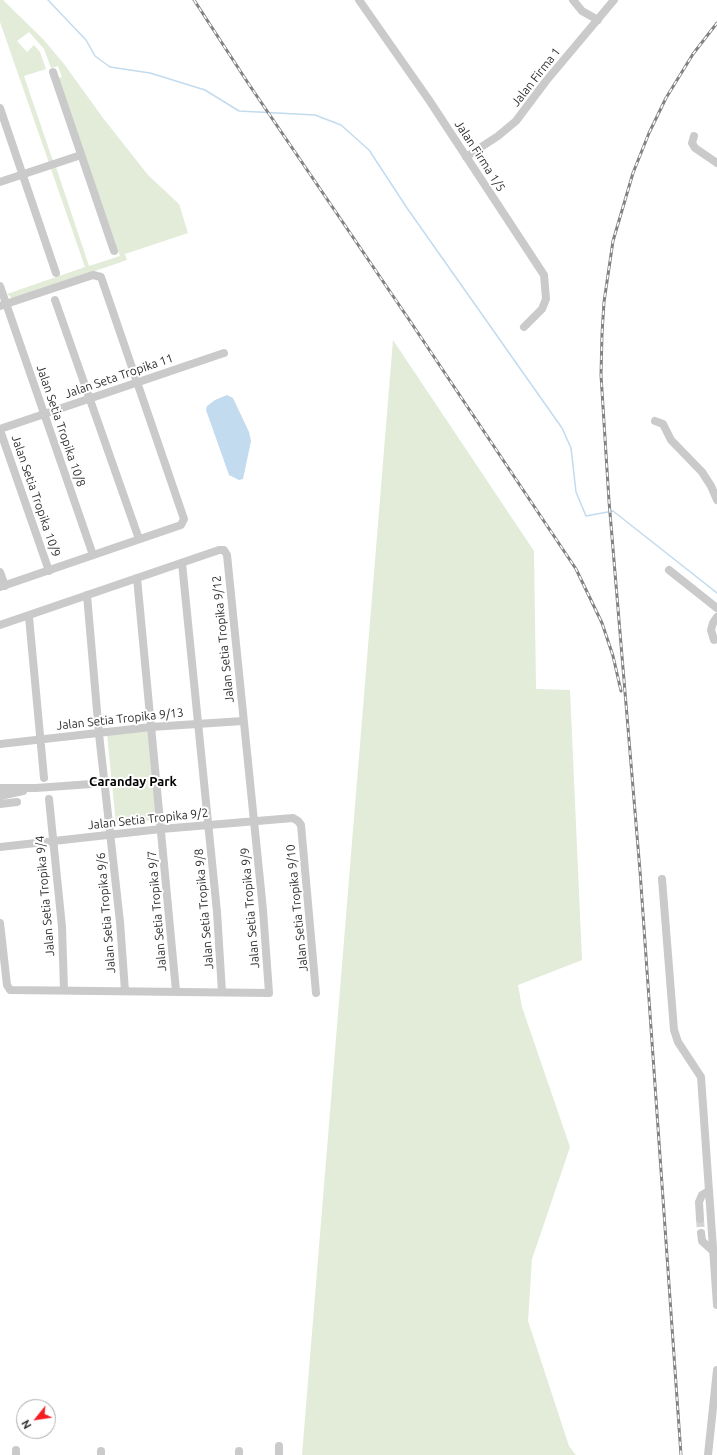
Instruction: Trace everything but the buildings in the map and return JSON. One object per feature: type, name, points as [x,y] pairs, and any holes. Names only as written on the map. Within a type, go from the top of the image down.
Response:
[{"type":"street","name":"Jalan Firma 1/5","points":[[359,0],[429,100],[544,275],[546,299],[542,310],[524,327]]},
{"type":"street","points":[[573,0],[582,11],[598,20]]},
{"type":"street","name":"Jalan Firma 1","points":[[466,157],[498,136],[516,121],[546,81],[614,0]]},
{"type":"street","points":[[53,72],[114,251]]},
{"type":"street","points":[[0,108],[56,273]]},
{"type":"street","points":[[694,136],[692,143],[695,148],[717,162]]},
{"type":"street","points":[[0,182],[81,155]]},
{"type":"street","points":[[0,572],[2,587],[180,525],[184,520],[101,277],[93,275],[3,305]]},
{"type":"street","name":"Jalan Setia Tropika 10/8","points":[[0,286],[3,305],[44,415],[93,555]]},
{"type":"street","points":[[55,300],[138,539]]},
{"type":"street","name":"Jalan Seta Tropika 11","points":[[0,430],[224,353]]},
{"type":"street","points":[[655,421],[663,424],[671,440],[702,472],[711,486],[717,500]]},
{"type":"street","name":"Jalan Setia Tropika 10/9","points":[[0,430],[49,570]]},
{"type":"street","name":"Jalan Setia Tropika 9/12","points":[[182,563],[219,550],[224,550],[227,555],[254,820]]},
{"type":"street","points":[[0,625],[29,617],[87,595],[182,563]]},
{"type":"street","name":"Jalan Setia Tropika 9/8","points":[[182,563],[208,825],[222,992]]},
{"type":"street","points":[[669,570],[717,608]]},
{"type":"street","name":"Jalan Setia Tropika 9/7","points":[[137,578],[176,991]]},
{"type":"street","name":"Jalan Setia Tropika 9/6","points":[[87,595],[125,991]]},
{"type":"street","points":[[29,617],[44,778]]},
{"type":"street","points":[[714,640],[711,630],[717,617]]},
{"type":"street","name":"Jalan Setia Tropika 9/13","points":[[0,744],[100,734],[151,727],[243,721]]},
{"type":"street","points":[[0,788],[36,788],[105,783]]},
{"type":"street","points":[[0,796],[36,788]]},
{"type":"street","name":"Jalan Setia Tropika 9/4","points":[[50,799],[52,842],[62,927],[64,990]]},
{"type":"street","points":[[0,804],[17,802]]},
{"type":"street","name":"Jalan Setia Tropika 9/2","points":[[0,847],[254,820],[293,818],[298,821]]},
{"type":"street","name":"Jalan Setia Tropika 9/9","points":[[222,992],[269,993],[254,820]]},
{"type":"street","name":"Jalan Setia Tropika 9/10","points":[[298,821],[301,825],[316,993]]},
{"type":"street","points":[[662,879],[674,1030],[678,1042],[701,1077],[717,1305]]},
{"type":"street","points":[[0,923],[7,985],[10,990],[222,992]]},
{"type":"street","points":[[700,1219],[699,1202],[702,1195],[709,1191]]},
{"type":"street","points":[[701,1233],[702,1241],[713,1251]]},
{"type":"street","points":[[708,1455],[717,1370]]},
{"type":"street","points":[[279,1446],[279,1455]]},
{"type":"green space","points":[[0,0],[3,0],[43,39],[64,64],[103,118],[148,175],[179,204],[188,233],[125,254],[127,260],[13,299],[7,294],[85,267],[51,169],[56,167],[89,266],[120,256],[58,78],[62,77],[58,66],[51,68],[44,49],[29,32],[17,41],[27,52],[34,45],[40,52],[46,69],[24,76],[53,161],[49,163],[0,22]]},
{"type":"green space","points":[[393,340],[534,551],[536,689],[570,690],[582,960],[518,985],[522,1007],[570,1147],[532,1259],[528,1321],[569,1446],[576,1455],[302,1455]]},
{"type":"green space","name":"Caranday Park","points":[[149,731],[158,820],[116,824],[107,734]]},
{"type":"water","points":[[227,395],[233,398],[249,432],[251,441],[243,479],[239,480],[229,475],[206,410],[207,406],[215,400]]},
{"type":"waterway","points":[[48,0],[86,40],[95,56],[110,67],[150,73],[205,90],[239,111],[315,115],[341,125],[369,150],[407,208],[562,428],[571,448],[576,492],[586,516],[613,511],[717,593]]},
{"type":"tunnel","points":[[700,1219],[701,1233]]},
{"type":"railway","points":[[194,0],[250,86],[576,569],[602,623],[613,656],[621,691]]},
{"type":"railway","points":[[681,1455],[640,871],[609,501],[601,375],[602,334],[604,302],[613,241],[633,173],[649,133],[666,98],[693,54],[717,23]]},
{"type":"district","name":"Caranday Park","points":[[133,782]]}]
